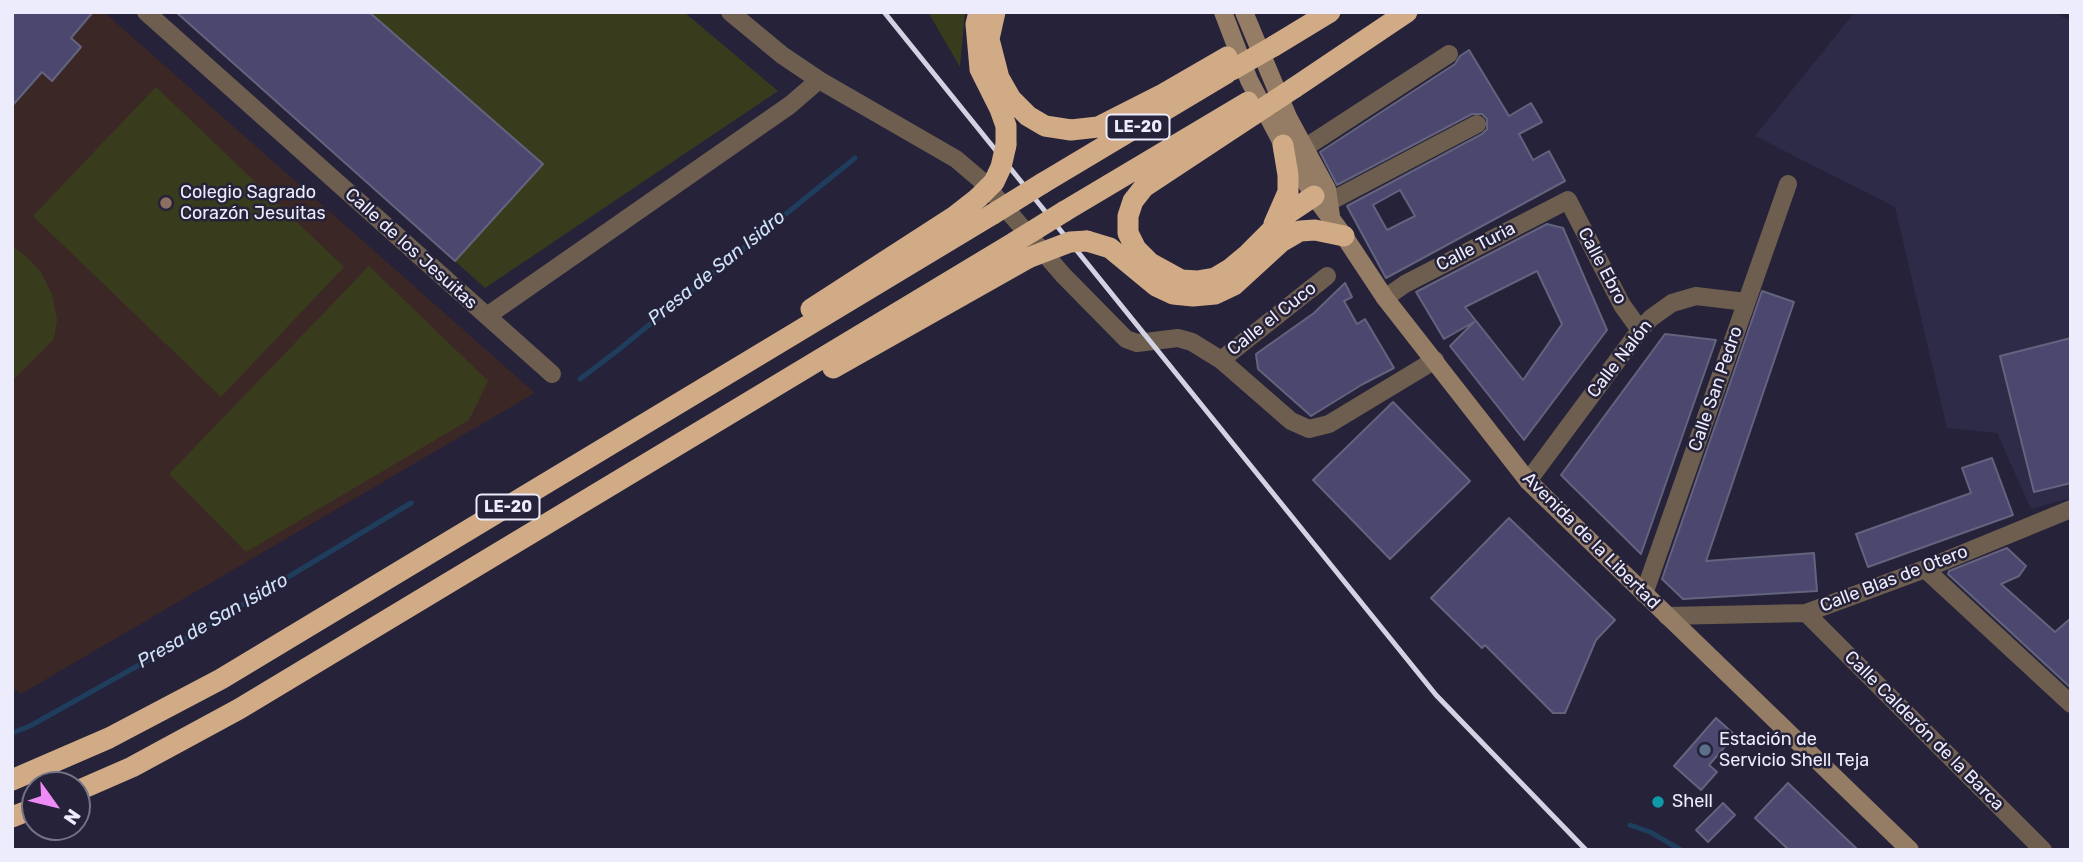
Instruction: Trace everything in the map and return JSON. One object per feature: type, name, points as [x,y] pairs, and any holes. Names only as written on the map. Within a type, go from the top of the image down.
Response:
[{"type":"highway","points":[[663,414],[813,307],[955,216],[994,181],[1001,167],[1006,145],[1006,127],[1000,108],[980,69],[976,24],[979,12]]},
{"type":"highway","points":[[995,12],[989,38],[999,78],[1010,99],[1028,116],[1045,125],[1071,130],[1098,127],[1229,63]]},
{"type":"highway","points":[[1272,40],[1307,12]]},
{"type":"highway","name":"LE-20","points":[[12,780],[109,738],[221,679],[993,214],[1229,63],[1330,12]]},
{"type":"highway","points":[[1291,83],[1396,12]]},
{"type":"highway","points":[[1330,214],[1315,230],[1300,230],[1274,238],[1214,278],[1197,281],[1181,280],[1150,263],[1136,248],[1128,233],[1128,216],[1133,201],[1144,187],[1250,108],[1407,12]]},
{"type":"highway","name":"LE-20","points":[[91,785],[239,709],[720,420],[1022,250],[1065,211],[1250,108]]},
{"type":"highway","points":[[1274,238],[1288,192],[1283,145]]},
{"type":"highway","points":[[1022,250],[1070,242],[1087,242],[1110,248],[1156,286],[1173,294],[1193,296],[1215,293],[1234,285],[1274,238],[1290,212],[1330,214]]},
{"type":"main road","name":"Avenida de la Libertad","points":[[1223,12],[1249,80],[1283,145],[1385,298],[1528,481],[1910,850]]},
{"type":"main road","points":[[1243,15],[1288,117],[1317,170],[1318,183],[1330,214]]},
{"type":"street","name":"Calle de los Jesuitas","points":[[146,12],[552,374]]},
{"type":"street","points":[[730,12],[782,55],[819,80],[918,135],[970,170],[1063,275],[1126,339],[1137,343],[1178,338],[1192,342],[1221,360]]},
{"type":"street","points":[[1306,147],[1449,54]]},
{"type":"street","points":[[487,316],[790,105],[819,80]]},
{"type":"street","points":[[1330,214],[1477,124]]},
{"type":"street","name":"Calle San Pedro","points":[[1644,594],[1788,184]]},
{"type":"street","name":"Calle Turia","points":[[1385,298],[1405,284],[1568,200]]},
{"type":"street","name":"Calle Ebro","points":[[1568,200],[1622,305],[1640,330]]},
{"type":"street","name":"Calle el Cuco","points":[[1327,276],[1221,360],[1291,421],[1309,429],[1329,424],[1435,360]]},
{"type":"street","name":"Calle Nalón","points":[[1528,481],[1640,330],[1672,303],[1696,296],[1746,302]]},
{"type":"street","name":"Calle Blas de Otero","points":[[1667,616],[1805,612],[1925,569],[2071,509]]},
{"type":"street","points":[[1925,569],[2071,704]]},
{"type":"street","name":"Calle Calderón de la Barca","points":[[1805,612],[2043,850]]},
{"type":"shaded area","name":"Colegio Sagrado Corazón Jesuitas","points":[[12,12],[104,12],[535,393],[21,694],[12,688]]},
{"type":"shaded area","points":[[1855,12],[2053,12],[2071,21],[2071,498],[2031,509],[1997,433],[1947,428],[1895,207],[1755,136]]},
{"type":"green space","points":[[176,12],[684,12],[778,91],[485,288]]},
{"type":"green space","points":[[928,12],[965,12],[960,67]]},
{"type":"green space","points":[[156,87],[344,267],[221,397],[33,216]]},
{"type":"green space","points":[[12,246],[41,272],[52,295],[57,320],[54,339],[12,381]]},
{"type":"green space","points":[[369,266],[488,381],[469,420],[246,552],[169,474]]},
{"type":"building","points":[[12,12],[93,12],[71,38],[81,47],[52,81],[42,72],[12,106]]},
{"type":"building","points":[[176,12],[369,12],[543,164],[455,261]]},
{"type":"building","points":[[1469,50],[1509,116],[1531,103],[1542,122],[1519,134],[1533,160],[1549,151],[1565,181],[1386,278],[1347,206],[1482,134],[1487,129],[1487,119],[1482,114],[1472,114],[1337,185],[1320,152],[1455,64],[1460,56]],"holes":[[[1400,190],[1415,216],[1387,230],[1373,205]]]},
{"type":"building","points":[[1547,224],[1563,228],[1607,330],[1524,440],[1450,346],[1474,322],[1444,339],[1416,292]],"holes":[[[1537,271],[1562,324],[1523,380],[1465,307]]]},
{"type":"building","points":[[1345,283],[1352,297],[1344,301],[1357,324],[1365,319],[1394,368],[1311,416],[1258,369],[1256,354],[1314,313]]},
{"type":"building","points":[[1762,291],[1794,302],[1706,561],[1814,553],[1817,591],[1683,599],[1662,579]]},
{"type":"building","points":[[1665,334],[1716,340],[1641,554],[1561,475]]},
{"type":"building","points":[[2071,338],[2071,483],[2034,492],[2000,356]]},
{"type":"building","points":[[1393,402],[1470,481],[1390,559],[1313,480]]},
{"type":"building","points":[[1992,458],[2013,515],[1868,567],[1856,534],[1971,493],[1962,468]]},
{"type":"building","points":[[1509,518],[1615,620],[1596,640],[1565,713],[1553,713],[1485,645],[1482,648],[1431,598]]},
{"type":"building","points":[[2007,548],[2026,566],[2019,576],[2001,584],[2055,632],[2071,618],[2071,688],[1948,574],[1949,571]]},
{"type":"building","name":"Estación de Servicio Shell Teja","points":[[1716,718],[1735,735],[1709,765],[1717,772],[1701,790],[1674,766]]},
{"type":"building","points":[[1788,783],[1858,850],[1789,850],[1755,818]]},
{"type":"building","points":[[1723,803],[1735,815],[1708,842],[1696,830]]},
{"type":"waterway","name":"Presa de San Isidro","points":[[580,379],[855,158]]},
{"type":"waterway","name":"Presa de San Isidro","points":[[12,733],[30,726],[182,641],[411,503]]},
{"type":"waterway","name":"Presa de San Isidro","points":[[1630,825],[1650,832],[1681,850]]},
{"type":"railway","points":[[884,12],[1436,695],[1586,850]]},
{"type":"place","name":"Colegio Sagrado Corazón Jesuitas","points":[[166,203]]},
{"type":"place","name":"Estación de Servicio Shell Teja","points":[[1705,750]]},
{"type":"place","name":"Shell","points":[[1658,802]]}]
